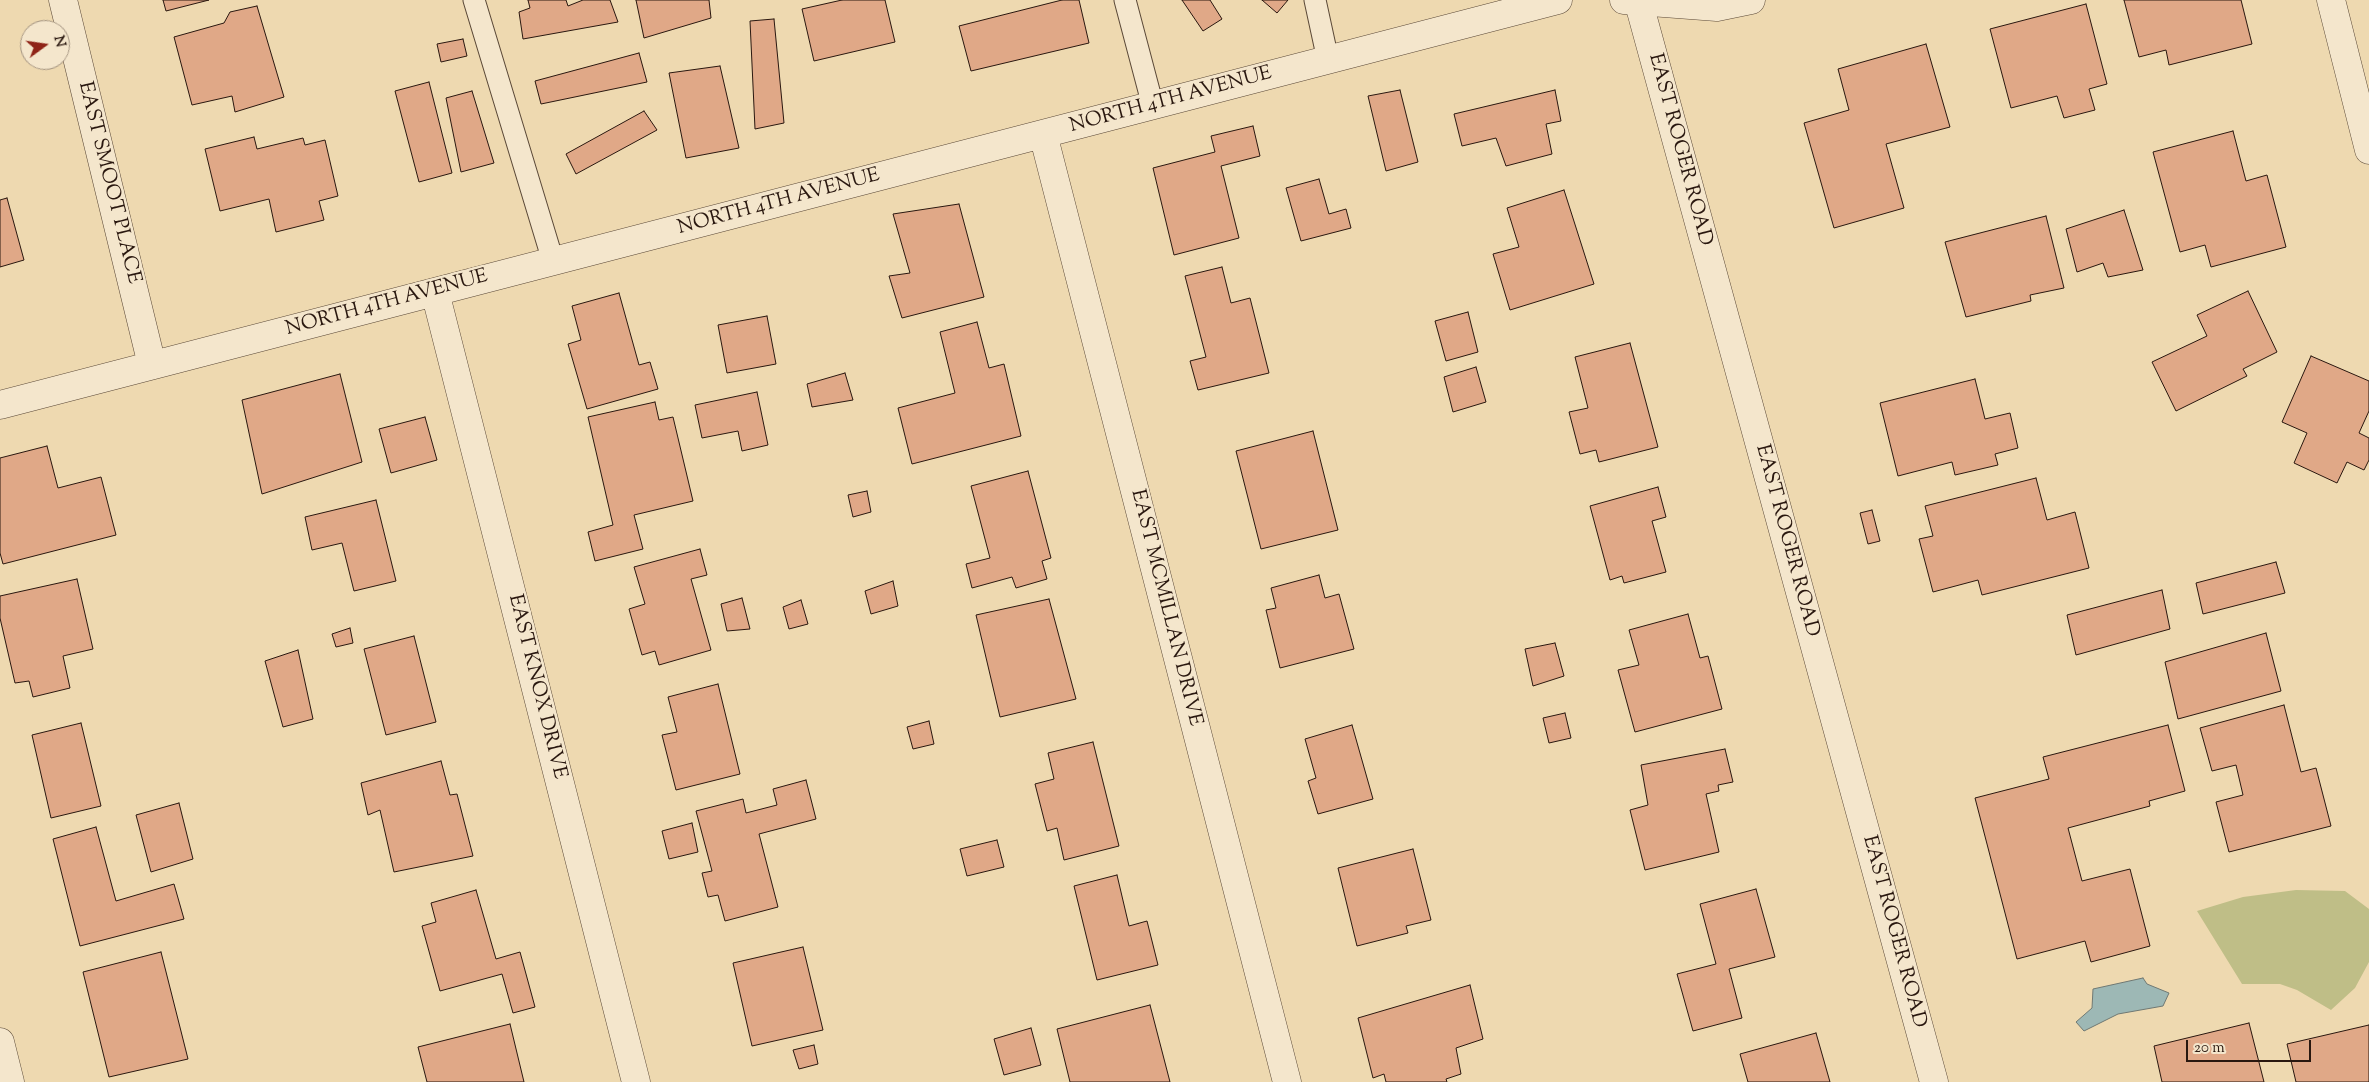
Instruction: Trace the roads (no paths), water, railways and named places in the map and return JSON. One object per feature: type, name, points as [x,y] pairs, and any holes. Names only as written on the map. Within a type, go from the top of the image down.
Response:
[{"type":"street","name":"EAST SMOOT PLACE","points":[[63,0],[152,365]]},
{"type":"street","name":"NORTH 4TH AVENUE","points":[[0,405],[1558,0]]},
{"type":"street","points":[[1634,1],[1717,7],[1751,0]]},
{"type":"street","points":[[2331,0],[2369,150]]},
{"type":"street","name":"EAST ROGER ROAD","points":[[1634,1],[1934,1082]]},
{"type":"street","name":"EAST MCMILLAN DRIVE","points":[[1043,134],[1287,1082]]},
{"type":"street","name":"EAST KNOX DRIVE","points":[[435,292],[636,1082]]},
{"type":"street","points":[[0,1042],[10,1082]]},
{"type":"lane","points":[[474,0],[553,261]]},
{"type":"lane","points":[[1125,0],[1153,106]]},
{"type":"lane","points":[[1315,0],[1328,60]]},
{"type":"water","points":[[2143,978],[2147,984],[2169,993],[2163,1006],[2118,1014],[2084,1031],[2076,1022],[2092,1008],[2093,989]]}]
